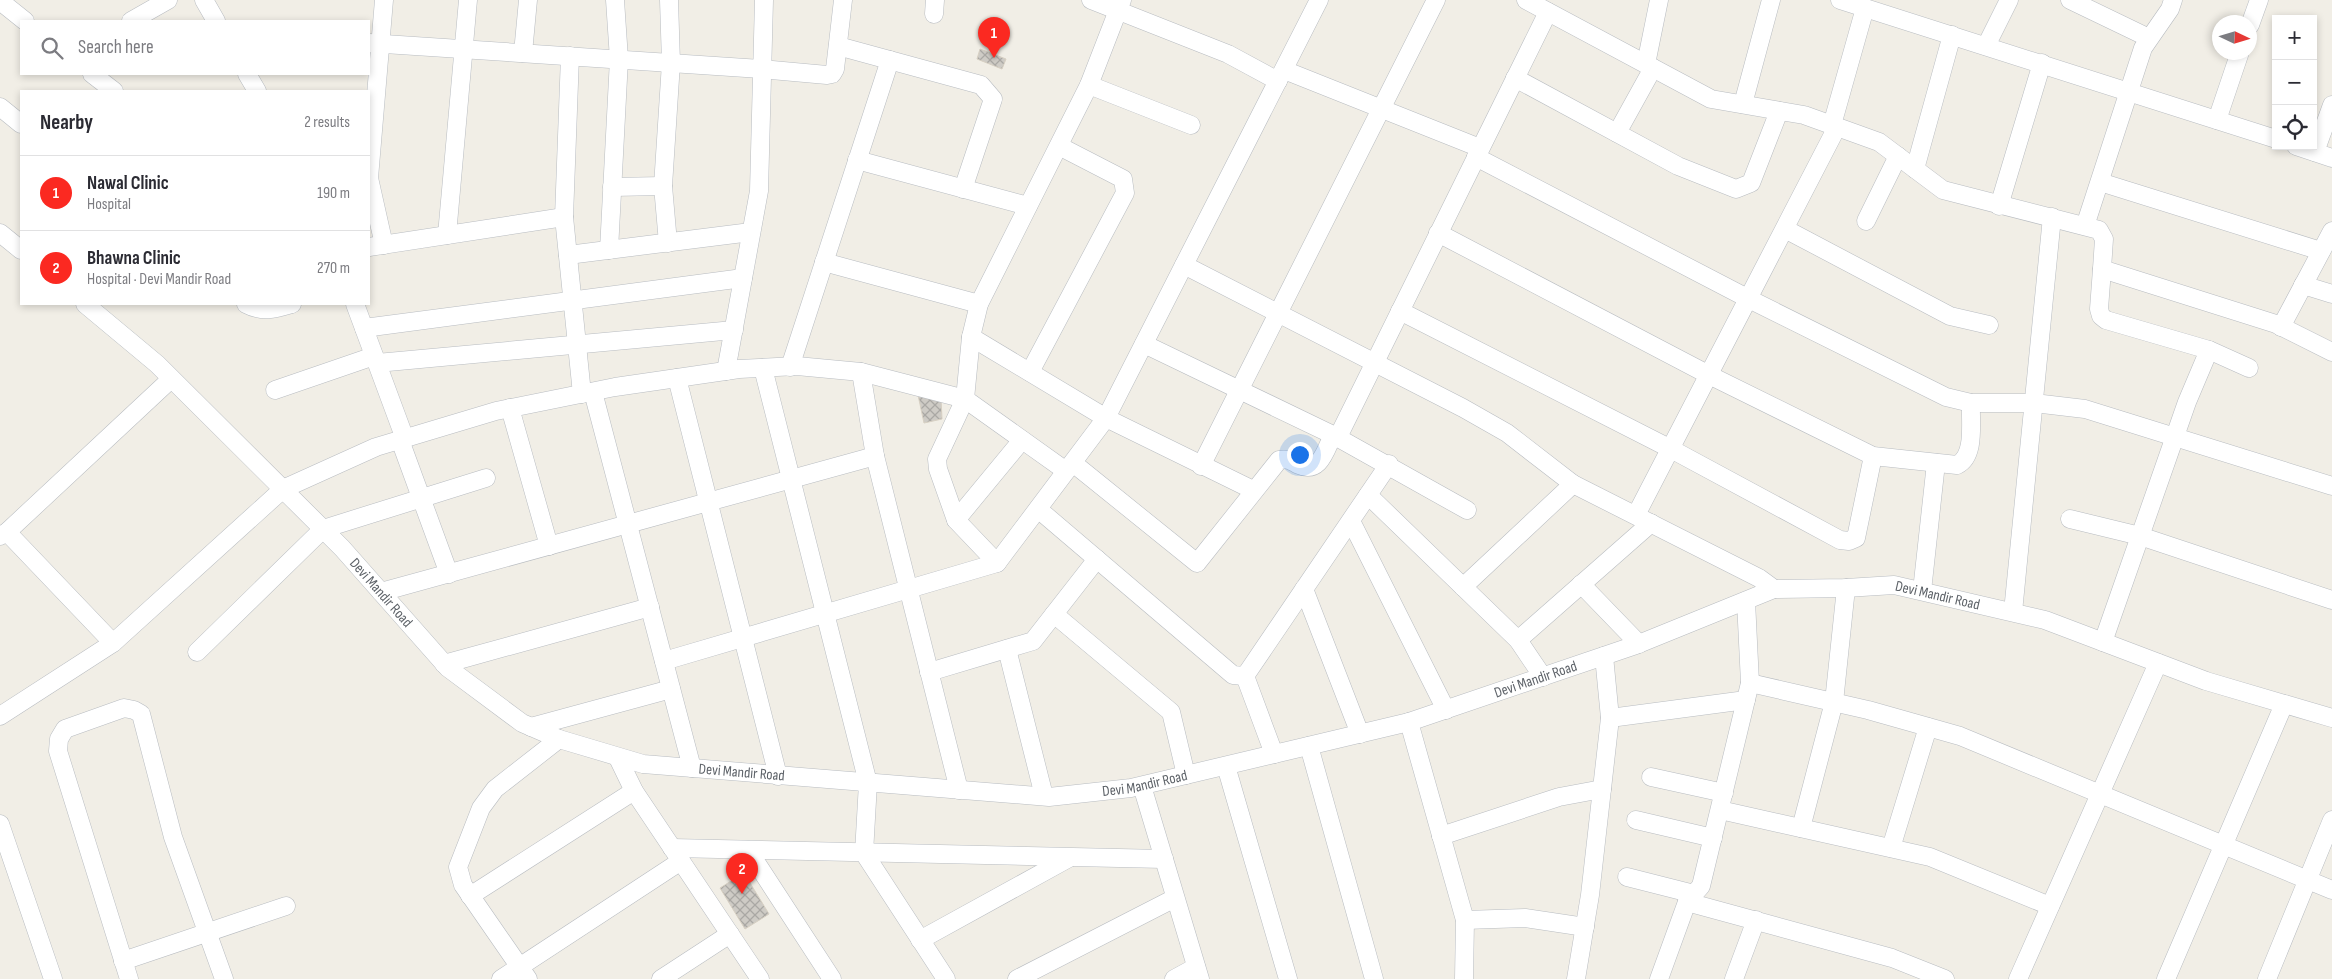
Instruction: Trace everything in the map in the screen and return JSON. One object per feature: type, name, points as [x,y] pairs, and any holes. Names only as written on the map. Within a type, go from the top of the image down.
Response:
[{"type":"street","points":[[133,20],[168,0]]},
{"type":"street","points":[[204,0],[215,20]]},
{"type":"street","points":[[384,0],[374,43],[370,178],[377,246],[564,217]]},
{"type":"street","points":[[447,235],[468,0]]},
{"type":"street","points":[[523,53],[528,0]]},
{"type":"street","points":[[609,250],[619,59],[614,0]]},
{"type":"street","points":[[668,243],[663,186],[671,62],[669,0]]},
{"type":"street","points":[[726,371],[759,191],[760,69],[764,0]]},
{"type":"street","points":[[374,43],[832,74],[835,69],[842,0]]},
{"type":"street","points":[[1091,0],[1120,5],[1228,54],[1281,75],[1382,107],[1478,153],[1749,299],[1946,397],[1971,404],[2034,403],[2085,409],[2332,486]]},
{"type":"street","points":[[664,661],[997,563],[1106,418],[1319,0]]},
{"type":"street","points":[[1201,466],[1436,0]]},
{"type":"street","points":[[1526,0],[1711,99],[1804,115],[1879,142],[1943,190],[1999,206],[2085,226],[2103,234],[2101,316],[2106,320],[2208,350],[2249,368]]},
{"type":"street","points":[[1617,133],[1649,66],[1659,0]]},
{"type":"street","points":[[1743,104],[1771,0]]},
{"type":"street","points":[[1840,0],[2130,91],[2272,139]]},
{"type":"street","points":[[1986,46],[2009,0]]},
{"type":"street","points":[[2070,0],[2148,38]]},
{"type":"street","points":[[2085,226],[2143,48],[2148,38],[2170,9],[2172,0]]},
{"type":"street","points":[[2253,15],[2259,0]]},
{"type":"street","points":[[997,563],[956,520],[938,469],[938,459],[965,399],[971,337],[979,304],[1089,85],[1120,5]]},
{"type":"street","points":[[2,6],[23,20]]},
{"type":"street","points":[[1518,640],[1581,584],[1644,519],[1671,449],[1785,229],[1834,126],[1865,8]]},
{"type":"street","points":[[0,716],[113,643],[283,489],[376,447],[510,408],[588,393],[726,371],[790,367],[861,372],[965,399],[1022,440],[1070,467],[1197,563],[1248,500],[1253,490],[1279,460],[1286,458],[1308,468],[1320,463],[1374,363],[1548,12]]},
{"type":"street","points":[[1915,169],[1952,35]]},
{"type":"street","points":[[838,46],[981,85],[993,99],[963,189]]},
{"type":"street","points":[[570,56],[564,217],[577,345],[588,393],[628,525],[692,768]]},
{"type":"street","points":[[790,367],[890,60]]},
{"type":"street","points":[[2217,120],[2237,60]]},
{"type":"street","points":[[1999,206],[2042,64]]},
{"type":"street","points":[[93,75],[113,90]]},
{"type":"street","points":[[248,75],[256,90]]},
{"type":"street","points":[[1515,78],[1678,166],[1736,189],[1752,183],[1779,111]]},
{"type":"street","points":[[1089,85],[1191,125]]},
{"type":"street","points":[[2315,152],[2332,105]]},
{"type":"street","points":[[0,107],[20,123]]},
{"type":"street","points":[[1030,372],[1125,193],[1123,179],[1058,146]]},
{"type":"street","points":[[2309,150],[2332,158]]},
{"type":"street","points":[[1866,221],[1898,156]]},
{"type":"street","points":[[857,160],[1028,206]]},
{"type":"street","points":[[2100,182],[2321,251]]},
{"type":"street","points":[[612,187],[663,186]]},
{"type":"street","points":[[2013,612],[2052,217]]},
{"type":"street","points":[[1785,229],[1950,316],[1989,325]]},
{"type":"street","points":[[2281,327],[2332,231]]},
{"type":"street","points":[[568,256],[751,232]]},
{"type":"street","points":[[0,233],[20,249]]},
{"type":"street","points":[[1438,233],[1709,375],[1873,456],[1957,465],[1964,461],[1969,454],[1971,404]]},
{"type":"street","points":[[824,262],[979,304]]},
{"type":"street","points":[[1184,265],[1507,433],[1573,484],[1759,578],[1774,589]]},
{"type":"street","points":[[2102,269],[2281,327],[2332,352]]},
{"type":"street","points":[[364,328],[743,278]]},
{"type":"street","points":[[2303,285],[2332,294]]},
{"type":"street","name":"Devi Mandir Road","points":[[88,305],[171,379],[323,529],[444,664],[522,723],[618,758],[643,764],[1044,796],[1142,786],[1409,722],[1640,644],[1774,589],[1894,585],[2045,620],[2206,682],[2332,718]]},
{"type":"street","points":[[248,305],[257,310],[270,310],[288,305]]},
{"type":"street","points":[[354,305],[449,574]]},
{"type":"street","points":[[1400,311],[1671,449],[1840,540],[1850,541],[1856,538],[1873,456]]},
{"type":"street","points":[[275,390],[375,360],[577,345],[734,330]]},
{"type":"street","points":[[971,337],[1106,418],[1253,490]]},
{"type":"street","points":[[1144,344],[1335,436],[1389,464],[1467,510]]},
{"type":"street","points":[[2102,642],[2208,350]]},
{"type":"street","points":[[763,368],[868,783],[864,853],[946,979]]},
{"type":"street","points":[[861,372],[875,456],[959,790]]},
{"type":"street","points":[[677,378],[778,776]]},
{"type":"street","points":[[113,643],[4,534],[171,379]]},
{"type":"street","points":[[510,408],[549,546]]},
{"type":"street","points":[[956,520],[1022,440]]},
{"type":"street","points":[[381,592],[875,456]]},
{"type":"street","points":[[1245,676],[1389,464]]},
{"type":"street","points":[[1922,591],[1936,464]]},
{"type":"street","points":[[197,652],[323,529],[486,478]]},
{"type":"street","points":[[1463,587],[1573,484]]},
{"type":"street","points":[[1368,495],[1518,640],[1543,676]]},
{"type":"street","points":[[1038,509],[1233,675],[1245,676]]},
{"type":"street","points":[[2070,519],[2140,536],[2332,600]]},
{"type":"street","points":[[1350,521],[1446,710]]},
{"type":"street","points":[[929,672],[1033,641],[1097,559]]},
{"type":"street","points":[[1581,584],[1640,644]]},
{"type":"street","points":[[1801,828],[1834,702],[1846,588]]},
{"type":"street","points":[[1304,589],[1360,734]]},
{"type":"street","points":[[1659,979],[1691,898],[1701,886],[1748,692],[1746,601]]},
{"type":"street","points":[[444,664],[650,607]]},
{"type":"street","points":[[1054,614],[1171,712],[1186,776]]},
{"type":"street","points":[[1007,649],[1044,796]]},
{"type":"street","points":[[1576,979],[1585,927],[1610,718],[1604,656]]},
{"type":"street","points":[[2018,979],[2158,663]]},
{"type":"street","points":[[1245,676],[1274,754]]},
{"type":"street","points":[[531,727],[671,688]]},
{"type":"street","points":[[1610,718],[1748,692],[1834,702],[1960,736],[2332,890]]},
{"type":"street","points":[[2166,979],[2284,704]]},
{"type":"street","points":[[129,979],[58,750],[59,739],[65,728],[124,708],[141,714],[173,837],[224,979]]},
{"type":"street","points":[[1409,722],[1465,920],[1464,979]]},
{"type":"street","points":[[1890,848],[1928,727]]},
{"type":"street","points":[[524,973],[463,885],[458,867],[481,808],[495,789],[559,738]]},
{"type":"street","points":[[1309,746],[1374,979]]},
{"type":"street","points":[[618,758],[634,791],[760,979]]},
{"type":"street","points":[[1226,766],[1288,979]]},
{"type":"street","points":[[1651,777],[1801,828],[1930,857],[2050,906]]},
{"type":"street","points":[[1142,786],[1198,973],[1174,979]]},
{"type":"street","points":[[1441,836],[1560,797],[1602,789]]},
{"type":"street","points":[[470,896],[634,791]]},
{"type":"street","points":[[1636,820],[1713,838]]},
{"type":"street","points":[[2267,979],[2332,820]]},
{"type":"street","points":[[0,824],[53,979]]},
{"type":"street","points":[[501,979],[524,973],[676,855],[748,850],[1164,859]]},
{"type":"street","points":[[748,850],[832,979]]},
{"type":"street","points":[[920,940],[1070,857]]},
{"type":"street","points":[[1627,877],[1756,920],[1892,958],[1945,979]]},
{"type":"street","points":[[1017,979],[1176,898]]},
{"type":"street","points":[[123,961],[208,934],[286,906]]},
{"type":"street","points":[[1465,920],[1525,918],[1585,927]]},
{"type":"street","points":[[1734,979],[1756,920]]},
{"type":"street","points":[[662,979],[730,934]]},
{"type":"building","points":[[980,49],[1006,59],[1002,69],[977,59]]},
{"type":"building","points":[[918,395],[941,398],[942,419],[924,423]]},
{"type":"building","points":[[744,873],[769,914],[745,929],[720,888]]},
{"type":"place","name":"Nawal Clinic","points":[[994,58]]},
{"type":"place","name":"Bhawna Clinic","points":[[742,894]]}]
